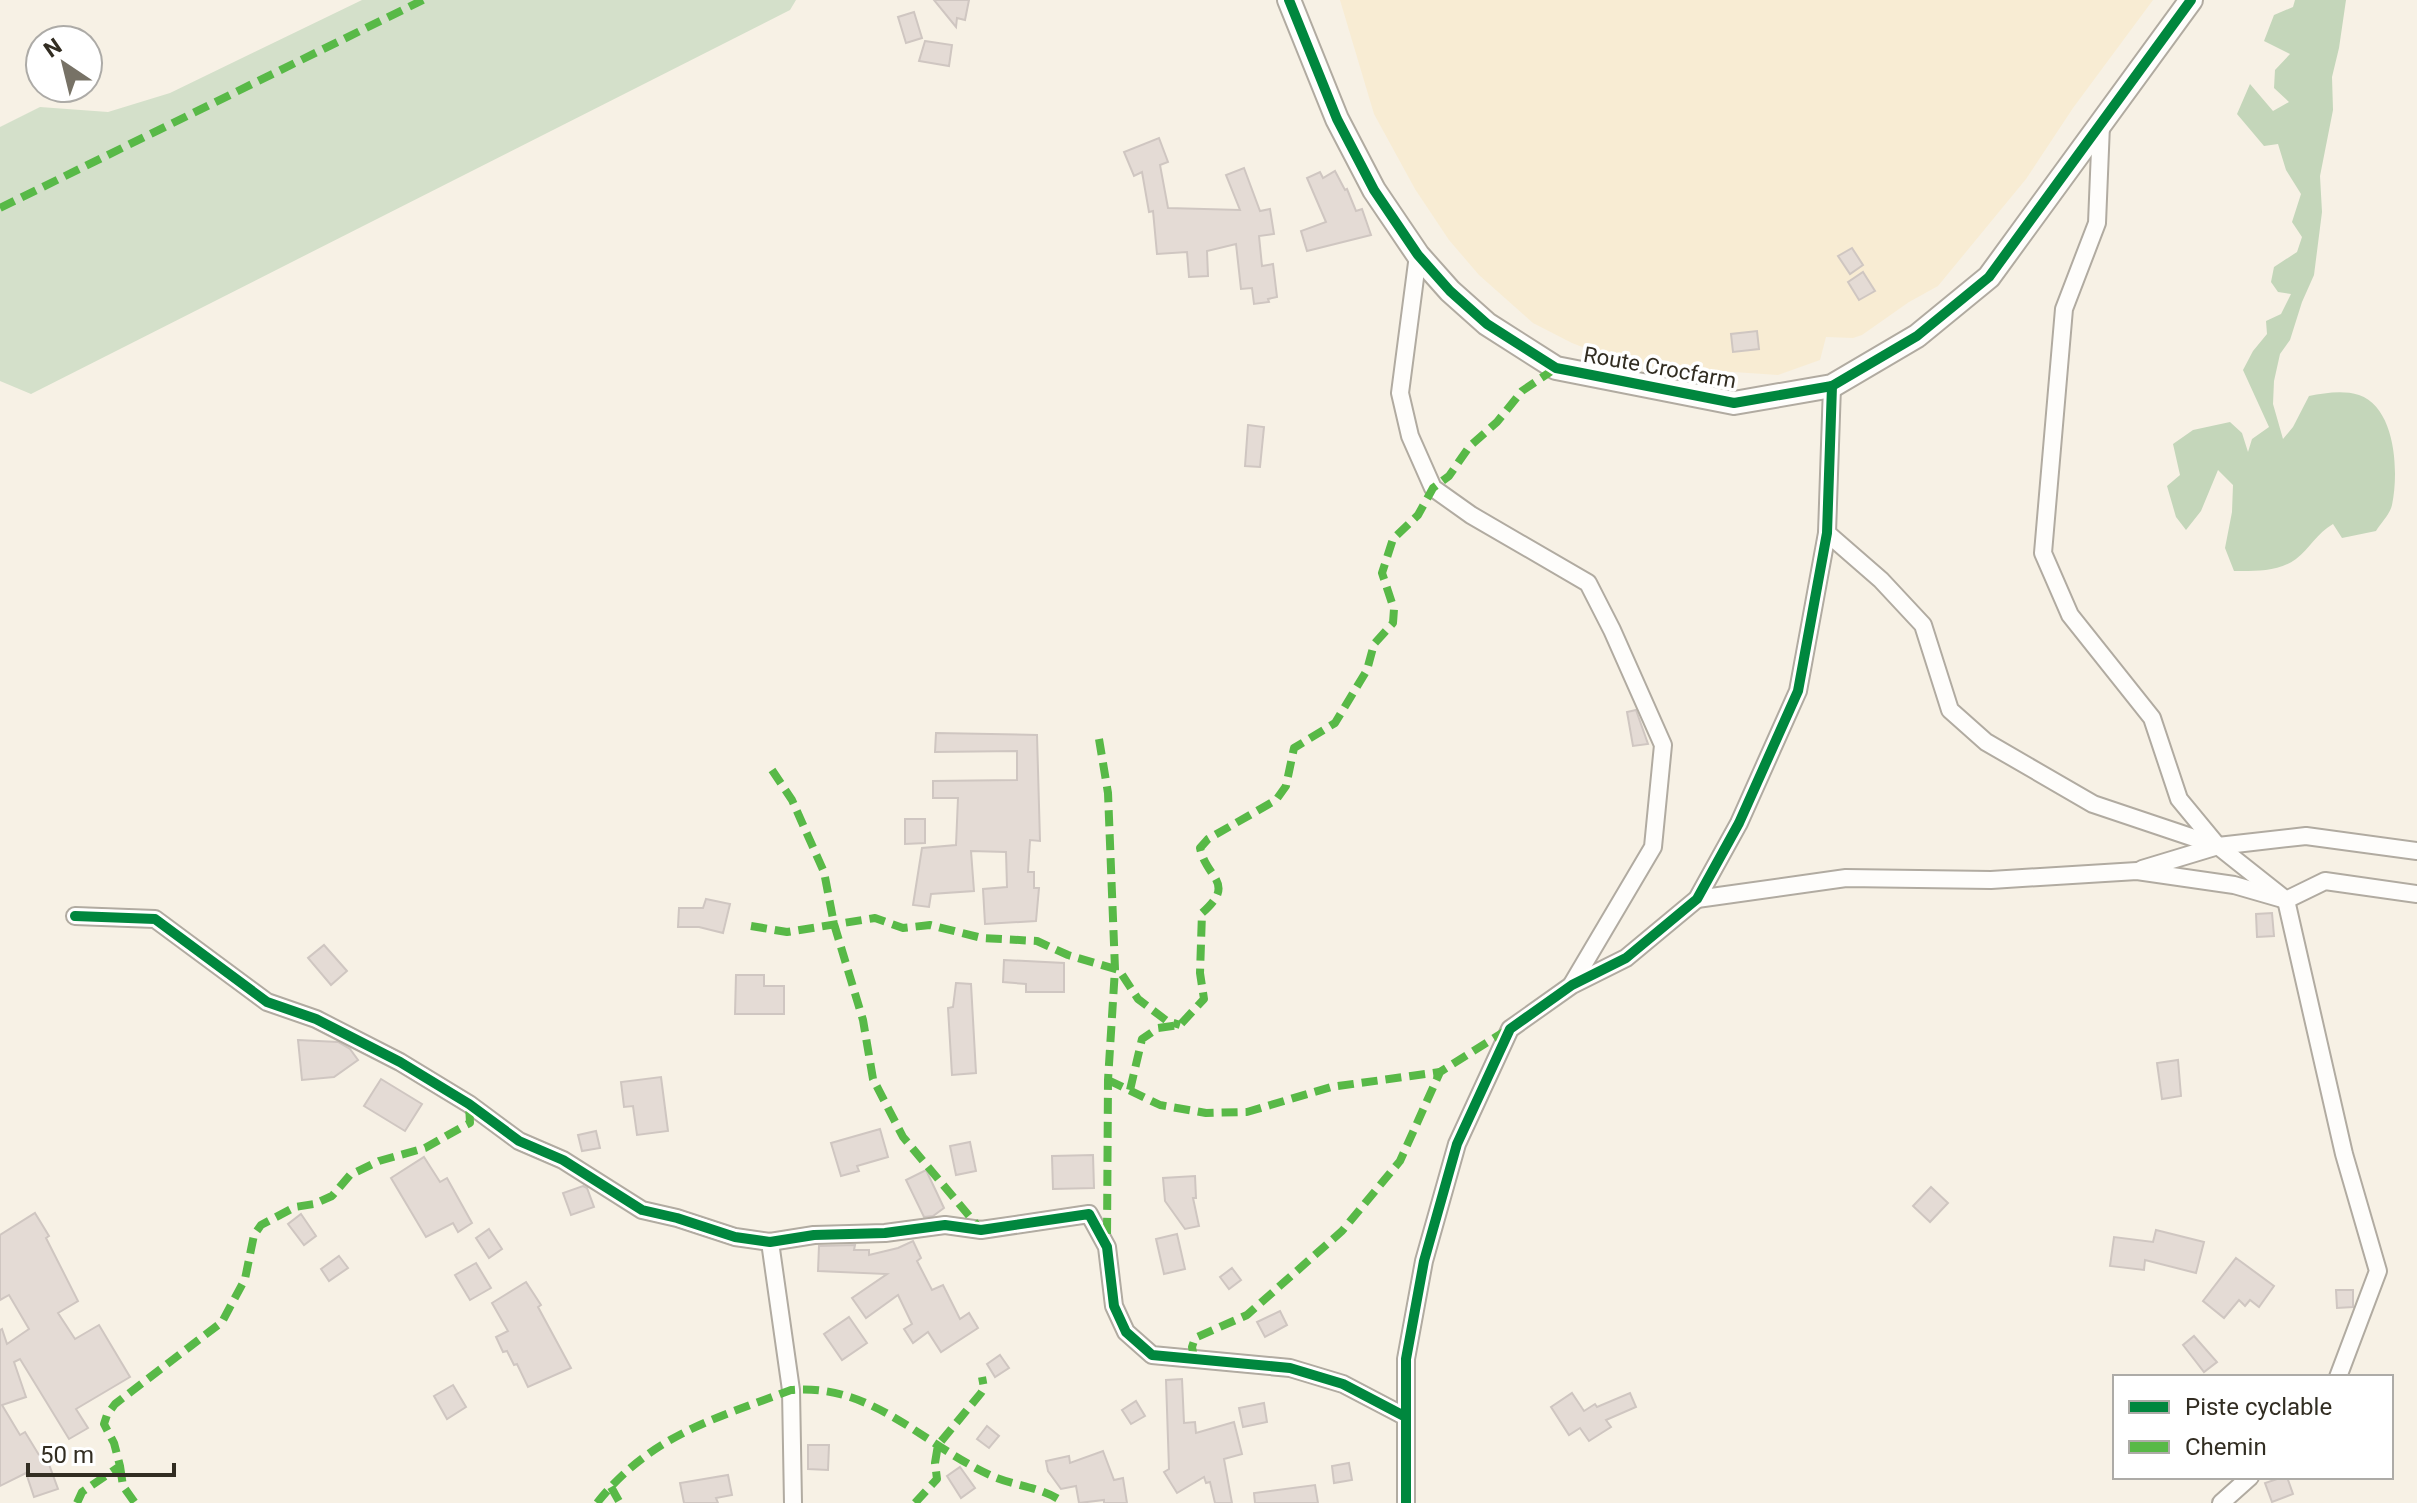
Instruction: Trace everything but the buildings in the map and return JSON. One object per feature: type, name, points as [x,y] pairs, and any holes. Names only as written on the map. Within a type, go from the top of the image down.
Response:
[{"type":"street","name":"Route Crocfarm","points":[[1289,0],[1337,119],[1374,190],[1418,255],[1450,291],[1487,324],[1556,368],[1734,403],[1832,386],[1917,336],[1989,277],[2191,0]]},
{"type":"street","points":[[2101,125],[2097,223],[2064,309],[2043,553],[2070,615],[2152,718],[2179,799],[2218,846],[2286,900],[2344,1154],[2378,1271],[2339,1375]]},
{"type":"street","points":[[1418,255],[1400,393],[1410,436],[1433,488],[1471,515],[1588,583],[1663,745],[1653,847],[1572,985]]},
{"type":"street","points":[[1406,1503],[1406,1359],[1424,1261],[1457,1144],[1510,1029],[1572,985],[1626,958],[1697,899],[1739,823],[1798,691],[1827,533],[1832,386]]},
{"type":"street","points":[[1827,533],[1881,580],[1923,625],[1950,710],[1986,742],[2093,804],[2218,846]]},
{"type":"street","points":[[2137,871],[2218,846],[2306,836],[2417,851]]},
{"type":"street","points":[[1697,899],[1846,878],[1991,880],[2137,871],[2234,885],[2286,900],[2325,881],[2417,894]]},
{"type":"street","points":[[75,916],[155,919],[267,1002],[316,1019],[400,1062],[469,1104],[519,1141],[563,1160],[642,1210],[735,1237],[770,1242],[814,1235],[885,1233],[945,1225],[981,1230],[1089,1214],[1107,1247],[1114,1306],[1126,1332],[1152,1355],[1290,1368],[1343,1384],[1404,1416]]},
{"type":"street","points":[[770,1242],[791,1390],[793,1503]]},
{"type":"street","points":[[2221,1503],[2248,1479]]},
{"type":"shaded area","points":[[1340,0],[2153,0],[2073,108],[2026,179],[1938,286],[1862,335],[1853,338],[1826,337],[1820,360],[1778,375],[1660,367],[1616,360],[1533,323],[1479,275],[1449,240],[1415,189],[1374,114]]},
{"type":"green space","points":[[362,0],[796,0],[790,10],[31,394],[0,381],[0,127],[40,107],[108,112],[170,93]]},
{"type":"green space","points":[[2295,0],[2346,0],[2332,77],[2333,110],[2320,176],[2322,212],[2314,275],[2290,340],[2280,354],[2273,404],[2283,439],[2309,396],[2347,393],[2371,402],[2381,413],[2392,442],[2394,491],[2391,508],[2376,531],[2342,538],[2333,524],[2289,563],[2266,570],[2234,571],[2225,548],[2232,512],[2233,485],[2218,470],[2201,511],[2186,530],[2176,517],[2167,486],[2180,475],[2173,444],[2193,430],[2230,422],[2242,433],[2248,452],[2252,439],[2269,427],[2243,370],[2267,334],[2266,321],[2281,314],[2291,294],[2278,292],[2271,282],[2274,267],[2297,252],[2302,237],[2292,222],[2301,194],[2286,170],[2278,144],[2264,146],[2237,114],[2250,84],[2273,111],[2289,102],[2274,88],[2275,70],[2290,54],[2264,41],[2274,15],[2293,7]]},
{"type":"marked path","points":[[0,208],[423,0]]},
{"type":"marked path","points":[[1130,1090],[1142,1039],[1158,1028],[1180,1025],[1204,999],[1200,973],[1202,913],[1212,903],[1219,887],[1200,848],[1208,839],[1276,800],[1286,786],[1294,748],[1335,723],[1367,670],[1374,644],[1393,623],[1394,609],[1382,573],[1393,539],[1418,515],[1433,488],[1449,476],[1469,447],[1497,422],[1522,391],[1556,368]]},
{"type":"marked path","points":[[1099,739],[1108,793],[1115,969],[1108,1080],[1107,1239]]},
{"type":"marked path","points":[[772,770],[792,800],[824,872],[834,924],[863,1020],[873,1079],[903,1137],[981,1230]]},
{"type":"marked path","points":[[751,926],[787,932],[875,918],[903,928],[930,925],[982,938],[1037,941],[1068,955],[1119,970],[1138,999],[1167,1021],[1180,1025]]},
{"type":"marked path","points":[[1194,1358],[1192,1347],[1195,1338],[1247,1315],[1342,1231],[1400,1161],[1440,1072],[1507,1030]]},
{"type":"marked path","points":[[1108,1080],[1160,1105],[1206,1113],[1247,1112],[1331,1087],[1440,1072]]},
{"type":"marked path","points":[[77,1503],[82,1492],[120,1466],[114,1443],[104,1424],[107,1415],[115,1404],[222,1322],[245,1279],[254,1235],[261,1225],[295,1207],[314,1204],[332,1196],[350,1175],[379,1161],[425,1148],[470,1123],[469,1104]]},
{"type":"marked path","points":[[915,1503],[937,1479],[935,1463],[938,1445],[981,1393],[984,1388],[982,1377]]},
{"type":"marked path","points":[[597,1503],[639,1461],[662,1445],[710,1421],[791,1390],[820,1390],[872,1406],[990,1475],[1047,1493],[1064,1503]]},
{"type":"marked path","points":[[120,1466],[123,1486],[135,1503]]},
{"type":"marked path","points":[[611,1487],[620,1503]]},
{"type":"cycle path","points":[[1289,0],[1337,119],[1374,190],[1418,255],[1450,291],[1487,324],[1556,368],[1734,403],[1832,386],[1917,336],[1989,277],[2191,0]]},
{"type":"cycle path","points":[[1406,1503],[1406,1359],[1424,1261],[1457,1144],[1510,1029],[1572,985],[1626,958],[1697,899],[1739,823],[1798,691],[1827,533],[1832,386]]},
{"type":"cycle path","points":[[75,916],[155,919],[267,1002],[316,1019],[400,1062],[469,1104],[519,1141],[563,1160],[642,1210],[735,1237],[770,1242],[814,1235],[885,1233],[945,1225],[981,1230],[1089,1214],[1107,1247],[1114,1306],[1126,1332],[1152,1355],[1290,1368],[1343,1384],[1404,1416]]}]
